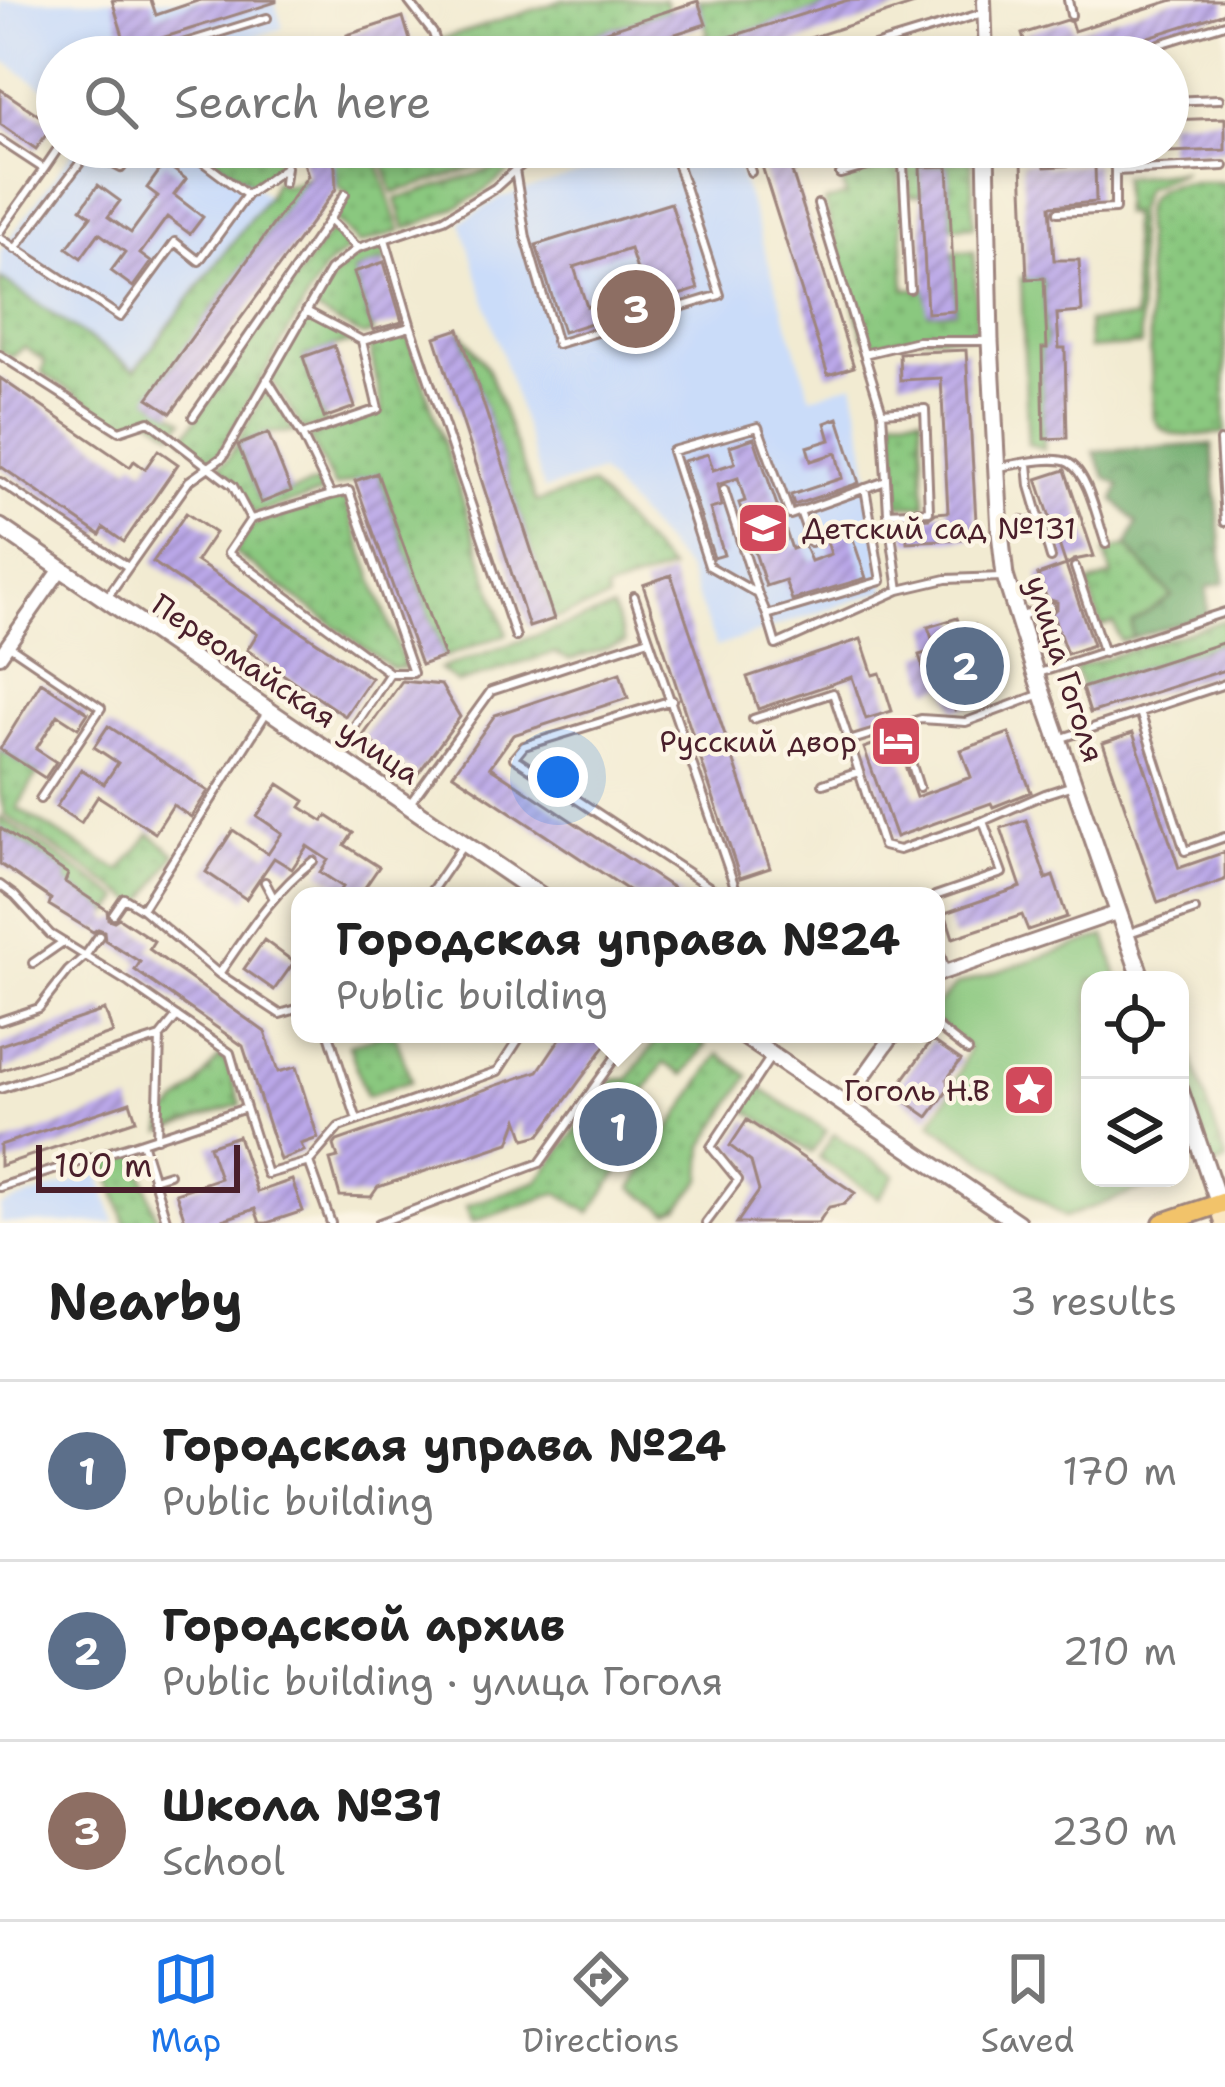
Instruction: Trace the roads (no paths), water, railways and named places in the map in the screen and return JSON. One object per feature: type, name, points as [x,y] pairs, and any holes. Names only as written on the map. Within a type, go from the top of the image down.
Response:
[{"type":"main road","points":[[1163,1223],[1223,1210]]},
{"type":"street","points":[[984,6],[985,36]]},
{"type":"street","name":"улица Гоголя","points":[[986,168],[996,467],[1006,576],[1139,971]]},
{"type":"street","name":"Первомайская улица","points":[[0,527],[528,887]]},
{"type":"street","points":[[4,650],[61,569]]},
{"type":"street","points":[[945,970],[1119,912]]},
{"type":"street","points":[[754,1043],[1018,1223]]},
{"type":"street","points":[[844,1104],[888,1043]]},
{"type":"street","points":[[1189,1115],[1223,1210]]},
{"type":"lane","points":[[1068,0],[1071,15]]},
{"type":"lane","points":[[409,2],[434,36]]},
{"type":"lane","points":[[903,36],[984,6]]},
{"type":"lane","points":[[208,36],[267,18]]},
{"type":"lane","points":[[1186,36],[1225,24]]},
{"type":"lane","points":[[1189,100],[1219,98]]},
{"type":"lane","points":[[0,140],[36,164]]},
{"type":"lane","points":[[1189,168],[1224,166]]},
{"type":"lane","points":[[15,249],[76,168]]},
{"type":"lane","points":[[211,168],[247,195]]},
{"type":"lane","points":[[44,169],[0,235],[120,317],[176,242],[199,261],[247,195],[285,168]]},
{"type":"lane","points":[[284,183],[286,168]]},
{"type":"lane","points":[[106,599],[189,481],[223,457],[330,270],[358,248],[443,219],[495,188],[518,168]]},
{"type":"lane","points":[[515,170],[526,238],[557,344],[720,295],[679,168]]},
{"type":"lane","points":[[751,168],[752,172]]},
{"type":"lane","points":[[840,174],[856,168]]},
{"type":"lane","points":[[903,168],[910,289]]},
{"type":"lane","points":[[1058,212],[1115,209],[1115,168]]},
{"type":"lane","points":[[1115,171],[1180,168]]},
{"type":"lane","points":[[193,417],[345,194]]},
{"type":"lane","points":[[818,204],[882,412],[898,590]]},
{"type":"lane","points":[[329,220],[358,248]]},
{"type":"lane","points":[[386,239],[516,637]]},
{"type":"lane","points":[[306,310],[362,341],[411,326]]},
{"type":"lane","points":[[302,435],[378,409],[362,341]]},
{"type":"lane","points":[[864,354],[918,341],[990,341]]},
{"type":"lane","points":[[0,356],[119,431],[148,422],[233,486],[251,519]]},
{"type":"lane","points":[[267,379],[331,495]]},
{"type":"lane","points":[[882,412],[925,409],[929,511],[888,513]]},
{"type":"lane","points":[[758,594],[709,566],[672,451],[758,427],[790,515],[886,481]]},
{"type":"lane","points":[[1220,441],[1225,522]]},
{"type":"lane","points":[[996,467],[1053,459],[1069,463],[1083,476],[1106,544]]},
{"type":"lane","points":[[1028,464],[1051,558]]},
{"type":"lane","points":[[0,482],[128,567]]},
{"type":"lane","points":[[767,615],[881,581],[865,488]]},
{"type":"lane","points":[[724,490],[776,645],[898,590],[946,579],[1006,576]]},
{"type":"lane","points":[[349,491],[413,673],[390,674],[228,553],[251,519],[331,495],[349,491]]},
{"type":"lane","points":[[800,511],[811,542]]},
{"type":"lane","points":[[1022,520],[1040,524]]},
{"type":"lane","points":[[1075,567],[1104,653]]},
{"type":"lane","points":[[634,596],[735,887]]},
{"type":"lane","points":[[1018,617],[1050,606]]},
{"type":"lane","points":[[1036,674],[1225,612]]},
{"type":"lane","points":[[409,805],[491,691],[650,639]]},
{"type":"lane","points":[[4,650],[101,708],[40,799]]},
{"type":"lane","points":[[336,755],[390,674]]},
{"type":"lane","points":[[1059,739],[1225,684]]},
{"type":"lane","points":[[753,719],[833,693],[883,846],[899,850],[1074,785]]},
{"type":"lane","points":[[849,741],[921,719],[966,722],[1042,694]]},
{"type":"lane","points":[[672,700],[524,746],[514,758],[709,887]]},
{"type":"lane","points":[[142,909],[268,709]]},
{"type":"lane","points":[[1140,712],[1185,850],[1225,837]]},
{"type":"lane","points":[[899,726],[920,787]]},
{"type":"lane","points":[[823,784],[860,772]]},
{"type":"lane","points":[[945,893],[1002,873],[983,821]]},
{"type":"lane","points":[[434,887],[465,843]]},
{"type":"lane","points":[[219,974],[273,897],[314,861]]},
{"type":"lane","points":[[265,882],[273,897]]},
{"type":"lane","points":[[0,885],[50,934],[230,1053],[267,1174],[309,1162],[339,1127],[498,1071],[516,1043]]},
{"type":"lane","points":[[113,914],[124,898],[219,974],[280,1014],[291,1011]]},
{"type":"lane","points":[[1126,934],[1195,910]]},
{"type":"lane","points":[[0,1021],[39,1008],[98,936]]},
{"type":"lane","points":[[33,963],[63,942]]},
{"type":"lane","points":[[0,1089],[160,1037],[177,1016]]},
{"type":"lane","points":[[945,1033],[968,1051]]},
{"type":"lane","points":[[157,1138],[160,1037]]},
{"type":"lane","points":[[332,1043],[357,1120]]},
{"type":"lane","points":[[380,1223],[540,1162],[626,1043]]},
{"type":"lane","points":[[706,1223],[738,1180],[711,1147],[772,1055]]},
{"type":"lane","points":[[0,1186],[246,1108]]},
{"type":"lane","points":[[142,1142],[167,1223]]},
{"type":"lane","points":[[309,1162],[331,1223]]},
{"type":"lane","points":[[153,1179],[170,1174]]},
{"type":"place","name":"Школа №31","points":[[636,309]]},
{"type":"place","name":"Детский сад №131","points":[[763,528]]},
{"type":"place","name":"Городской архив","points":[[965,666]]},
{"type":"place","name":"Русский двор","points":[[896,741]]},
{"type":"place","name":"Гоголь Н.В","points":[[1029,1090]]},
{"type":"place","name":"Городская управа №24","points":[[618,1127]]}]
